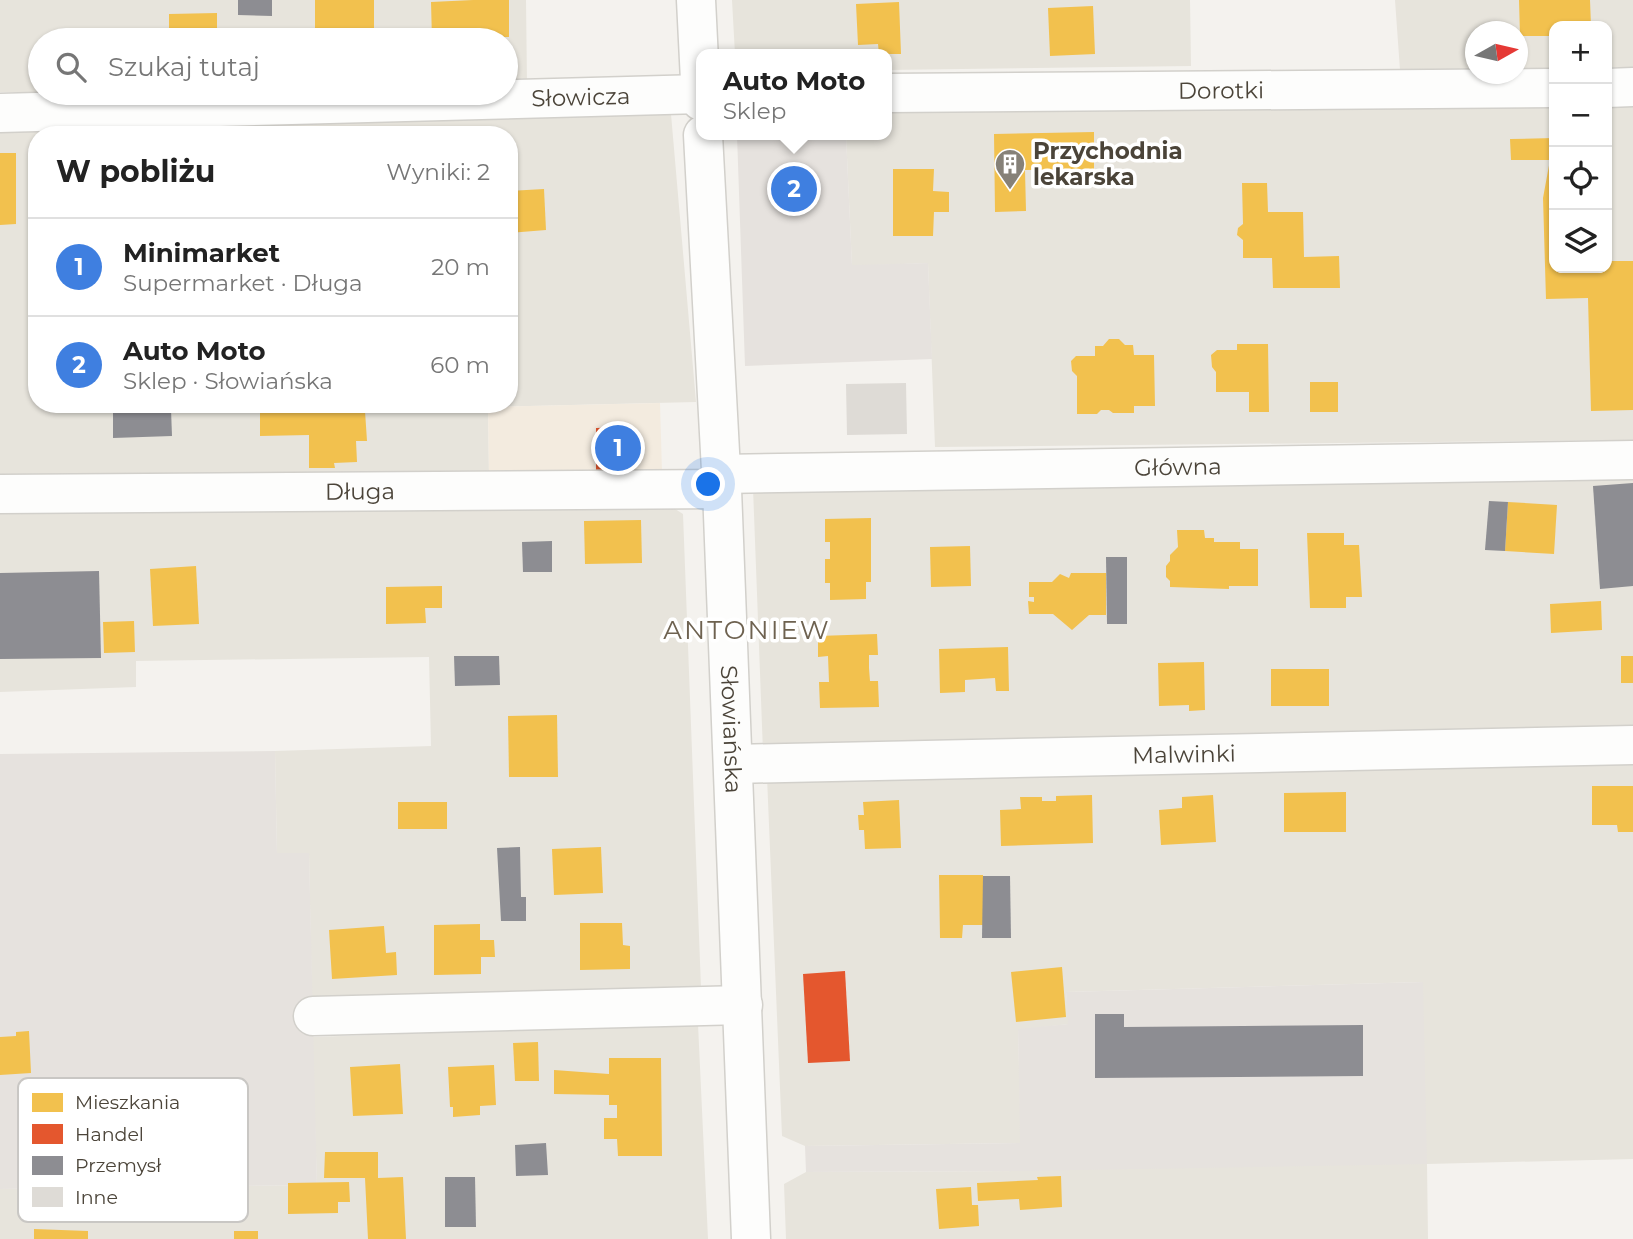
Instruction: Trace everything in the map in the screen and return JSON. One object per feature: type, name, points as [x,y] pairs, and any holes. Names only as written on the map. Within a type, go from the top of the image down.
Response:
[{"type":"street","points":[[696,0],[699,49]]},
{"type":"street","name":"Dorotki","points":[[892,93],[1549,88]]},
{"type":"street","points":[[1612,88],[1633,88]]},
{"type":"street","name":"Słowicza","points":[[518,99],[696,94]]},
{"type":"street","name":"Słowicza","points":[[0,113],[295,105]]},
{"type":"street","name":"Słowiańska","points":[[703,140],[734,764],[751,1239]]},
{"type":"street","name":"Główna","points":[[721,482],[1633,460]]},
{"type":"street","name":"Długa","points":[[0,494],[721,482]]},
{"type":"street","name":"Malwinki","points":[[734,764],[1633,745]]},
{"type":"street","points":[[313,1016],[743,1005]]},
{"type":"shaded area","points":[[0,0],[526,0],[527,84],[518,84],[518,28],[28,28],[28,92],[0,92]]},
{"type":"shaded area","points":[[732,0],[1190,0],[1191,66],[892,70],[892,49],[735,49]]},
{"type":"shaded area","points":[[1395,0],[1633,0],[1633,67],[1612,67],[1612,21],[1549,21],[1549,68],[1528,68],[1528,21],[1465,21],[1465,69],[1400,70]]},
{"type":"shaded area","points":[[1612,105],[1633,105],[1633,440],[935,447],[928,263],[852,266],[846,140],[892,140],[892,113],[1549,106],[1549,273],[1612,273]]},
{"type":"shaded area","points":[[671,114],[696,402],[518,406],[518,126],[28,126],[28,413],[488,413],[489,476],[0,480],[0,126]]},
{"type":"shaded area","points":[[737,140],[846,140],[852,265],[928,263],[932,359],[745,366]]},
{"type":"shaded area","points":[[660,403],[662,472],[489,476],[488,413],[518,413],[518,406]]},
{"type":"shaded area","points":[[1633,474],[1633,731],[763,752],[753,488]]},
{"type":"shaded area","points":[[661,500],[683,514],[701,988],[312,1002],[309,854],[277,853],[275,751],[431,746],[429,657],[136,661],[136,687],[0,692],[0,508]]},
{"type":"shaded area","points":[[275,751],[277,853],[309,853],[317,1185],[248,1186],[248,1078],[18,1078],[18,1189],[0,1189],[0,754]]},
{"type":"shaded area","points":[[1633,759],[1633,1159],[1427,1164],[1428,1239],[786,1239],[784,1184],[806,1172],[1021,1171],[1423,982],[1066,992],[1069,1024],[1018,1030],[1021,1143],[805,1146],[782,1136],[767,777]]},
{"type":"shaded area","points":[[1423,982],[1427,1164],[806,1172],[805,1146],[1020,1143],[1018,1029],[1068,1024],[1066,992]]},
{"type":"shaded area","points":[[698,1024],[708,1239],[0,1239],[0,1189],[18,1189],[18,1222],[248,1222],[248,1186],[317,1185],[312,1037]]},
{"type":"building: Mieszkania","points":[[315,0],[374,0],[374,28],[315,28]]},
{"type":"building: Mieszkania","points":[[509,0],[509,28],[432,28],[431,2]]},
{"type":"building: Mieszkania","points":[[1519,0],[1590,0],[1591,21],[1549,21],[1549,36],[1528,36],[1528,21],[1520,21]]},
{"type":"building: Mieszkania","points":[[899,2],[901,54],[892,54],[892,49],[878,49],[878,44],[858,45],[856,4]]},
{"type":"building: Mieszkania","points":[[1093,6],[1095,54],[1050,56],[1048,8]]},
{"type":"building: Mieszkania","points":[[217,13],[217,28],[169,28],[169,14]]},
{"type":"building: Mieszkania","name":"Przychodnia lekarska","points":[[1094,132],[1094,169],[1025,170],[1026,211],[995,212],[994,134]]},
{"type":"building: Mieszkania","points":[[1549,138],[1549,160],[1511,160],[1510,139]]},
{"type":"building: Mieszkania","points":[[0,153],[16,153],[16,224],[0,225]]},
{"type":"building: Mieszkania","points":[[1549,165],[1549,273],[1612,273],[1612,261],[1633,261],[1633,410],[1591,411],[1588,298],[1546,299],[1543,198]]},
{"type":"building: Mieszkania","points":[[893,169],[934,169],[933,191],[949,192],[949,212],[934,212],[933,236],[893,236]]},
{"type":"building: Mieszkania","points":[[1242,183],[1267,183],[1268,212],[1303,212],[1304,257],[1339,256],[1340,288],[1273,288],[1272,258],[1243,258],[1243,240],[1237,235],[1238,228],[1243,224]]},
{"type":"building: Mieszkania","points":[[544,189],[546,230],[518,232],[518,190]]},
{"type":"building: Mieszkania","points":[[1109,339],[1119,339],[1125,345],[1133,345],[1134,355],[1154,355],[1155,406],[1134,406],[1134,413],[1101,410],[1097,414],[1077,414],[1077,376],[1072,371],[1071,361],[1076,356],[1095,356],[1095,346],[1103,346]]},
{"type":"building: Mieszkania","points":[[1237,344],[1268,344],[1269,412],[1249,412],[1249,392],[1216,392],[1216,372],[1212,367],[1211,355],[1217,350],[1237,350]]},
{"type":"building: Mieszkania","points":[[1310,382],[1338,382],[1338,412],[1310,412]]},
{"type":"building: Mieszkania","points":[[260,413],[365,413],[367,441],[356,441],[357,462],[334,463],[335,468],[309,468],[309,435],[260,436]]},
{"type":"building: Mieszkania","points":[[1508,502],[1557,505],[1554,554],[1505,551]]},
{"type":"building: Mieszkania","points":[[871,518],[871,582],[866,582],[866,599],[830,600],[830,583],[825,583],[825,559],[830,559],[830,542],[825,542],[825,519]]},
{"type":"building: Mieszkania","points":[[641,520],[642,563],[585,564],[584,521]]},
{"type":"building: Mieszkania","points":[[1177,530],[1204,530],[1205,538],[1214,538],[1214,542],[1240,542],[1240,549],[1258,549],[1258,586],[1229,586],[1229,589],[1170,587],[1166,566],[1170,555],[1178,547]]},
{"type":"building: Mieszkania","points":[[1307,533],[1344,533],[1344,545],[1359,545],[1362,597],[1346,597],[1346,608],[1310,608]]},
{"type":"building: Mieszkania","points":[[970,546],[971,586],[931,587],[930,547]]},
{"type":"building: Mieszkania","points":[[196,566],[199,624],[153,626],[150,569]]},
{"type":"building: Mieszkania","points":[[1071,573],[1106,573],[1106,615],[1089,615],[1072,630],[1053,614],[1029,614],[1028,601],[1034,602],[1034,597],[1029,597],[1029,582],[1052,582],[1060,574],[1069,578]]},
{"type":"building: Mieszkania","points":[[442,586],[442,608],[425,608],[426,623],[386,624],[386,587]]},
{"type":"building: Mieszkania","points":[[1601,601],[1602,630],[1551,633],[1550,604]]},
{"type":"building: Mieszkania","points":[[134,621],[135,652],[104,653],[103,622]]},
{"type":"building: Mieszkania","points":[[877,634],[878,655],[869,655],[869,668],[870,681],[878,681],[879,707],[820,708],[819,682],[829,682],[828,656],[818,657],[818,636]]},
{"type":"building: Mieszkania","points":[[1008,647],[1009,691],[996,691],[995,678],[965,680],[965,692],[940,693],[939,649]]},
{"type":"building: Mieszkania","points":[[1621,656],[1633,656],[1633,683],[1621,683]]},
{"type":"building: Mieszkania","points":[[1204,662],[1205,710],[1189,711],[1189,705],[1159,706],[1158,663]]},
{"type":"building: Mieszkania","points":[[1271,669],[1329,669],[1329,706],[1271,706]]},
{"type":"building: Mieszkania","points":[[557,715],[558,777],[509,777],[508,716]]},
{"type":"building: Mieszkania","points":[[1592,786],[1633,786],[1633,832],[1618,832],[1617,825],[1592,825]]},
{"type":"building: Mieszkania","points":[[1346,792],[1346,832],[1284,832],[1284,793]]},
{"type":"building: Mieszkania","points":[[1092,795],[1093,843],[1001,846],[1000,810],[1021,809],[1020,797],[1042,797],[1042,801],[1056,801],[1056,796]]},
{"type":"building: Mieszkania","points":[[1213,795],[1216,842],[1161,845],[1159,810],[1182,808],[1182,797]]},
{"type":"building: Mieszkania","points":[[899,800],[901,848],[865,849],[864,830],[859,830],[858,815],[864,815],[863,802]]},
{"type":"building: Mieszkania","points":[[398,802],[447,802],[447,829],[398,829]]},
{"type":"building: Mieszkania","points":[[601,847],[603,893],[554,895],[552,849]]},
{"type":"building: Mieszkania","points":[[939,875],[983,875],[983,925],[963,925],[962,938],[940,938]]},
{"type":"building: Mieszkania","points":[[580,923],[622,923],[623,945],[630,946],[630,969],[580,970]]},
{"type":"building: Mieszkania","points":[[480,924],[480,940],[494,940],[495,957],[481,957],[481,974],[434,975],[434,925]]},
{"type":"building: Mieszkania","points":[[384,926],[386,953],[396,952],[397,975],[332,979],[329,930]]},
{"type":"building: Mieszkania","points":[[1062,967],[1066,1017],[1016,1022],[1011,972]]},
{"type":"building: Mieszkania","points":[[29,1031],[31,1073],[0,1075],[0,1037],[16,1036],[16,1032]]},
{"type":"building: Mieszkania","points":[[538,1042],[539,1081],[515,1081],[513,1043]]},
{"type":"building: Mieszkania","points":[[609,1058],[661,1058],[662,1156],[618,1156],[617,1139],[604,1139],[604,1118],[617,1118],[617,1105],[609,1105],[609,1095],[554,1094],[554,1070],[609,1074]]},
{"type":"building: Mieszkania","points":[[400,1064],[403,1114],[353,1116],[350,1067]]},
{"type":"building: Mieszkania","points":[[494,1065],[496,1105],[480,1106],[480,1115],[453,1117],[448,1067]]},
{"type":"building: Mieszkania","points":[[325,1152],[378,1152],[378,1178],[403,1177],[406,1239],[368,1239],[365,1178],[324,1178]]},
{"type":"building: Mieszkania","points":[[1061,1176],[1062,1207],[1020,1210],[1019,1199],[978,1201],[977,1183]]},
{"type":"building: Mieszkania","points":[[349,1182],[350,1202],[338,1202],[338,1213],[288,1214],[288,1183]]},
{"type":"building: Mieszkania","points":[[971,1187],[972,1205],[978,1205],[979,1226],[939,1229],[936,1189]]},
{"type":"building: Mieszkania","points":[[114,1222],[148,1223],[114,1223]]},
{"type":"building: Mieszkania","points":[[34,1229],[88,1231],[88,1239],[34,1239]]},
{"type":"building: Mieszkania","points":[[234,1231],[258,1231],[258,1239],[234,1239]]},
{"type":"building: Handel","points":[[629,427],[639,438],[640,458],[629,469],[596,470],[596,428]]},
{"type":"building: Handel","points":[[845,971],[850,1061],[808,1063],[803,974]]},
{"type":"building: Przemysł","points":[[238,0],[272,0],[272,16],[238,15]]},
{"type":"building: Przemysł","points":[[113,413],[171,413],[172,436],[113,438]]},
{"type":"building: Przemysł","points":[[1633,483],[1633,586],[1600,589],[1593,486]]},
{"type":"building: Przemysł","points":[[1489,501],[1508,502],[1505,551],[1485,550]]},
{"type":"building: Przemysł","points":[[552,541],[552,572],[523,572],[522,542]]},
{"type":"building: Przemysł","points":[[1106,557],[1127,557],[1127,624],[1107,624]]},
{"type":"building: Przemysł","points":[[99,571],[101,658],[0,659],[0,573]]},
{"type":"building: Przemysł","points":[[454,656],[499,656],[500,685],[455,686]]},
{"type":"building: Przemysł","points":[[520,847],[521,897],[526,897],[526,921],[501,921],[497,848]]},
{"type":"building: Przemysł","points":[[983,876],[1010,876],[1011,938],[982,938]]},
{"type":"building: Przemysł","points":[[1095,1014],[1124,1014],[1124,1027],[1363,1025],[1363,1076],[1095,1078]]},
{"type":"building: Przemysł","points":[[546,1143],[548,1175],[516,1176],[515,1145]]},
{"type":"building: Przemysł","points":[[445,1177],[475,1177],[476,1227],[445,1227]]},
{"type":"building: Inne","points":[[906,383],[907,434],[847,435],[846,384]]},
{"type":"place","name":"Auto Moto","points":[[794,189]]},
{"type":"place","name":"Przychodnia lekarska","points":[[1010,191]]},
{"type":"place","name":"Minimarket","points":[[618,448]]},
{"type":"district","name":"ANTONIEW","points":[[747,630]]}]
